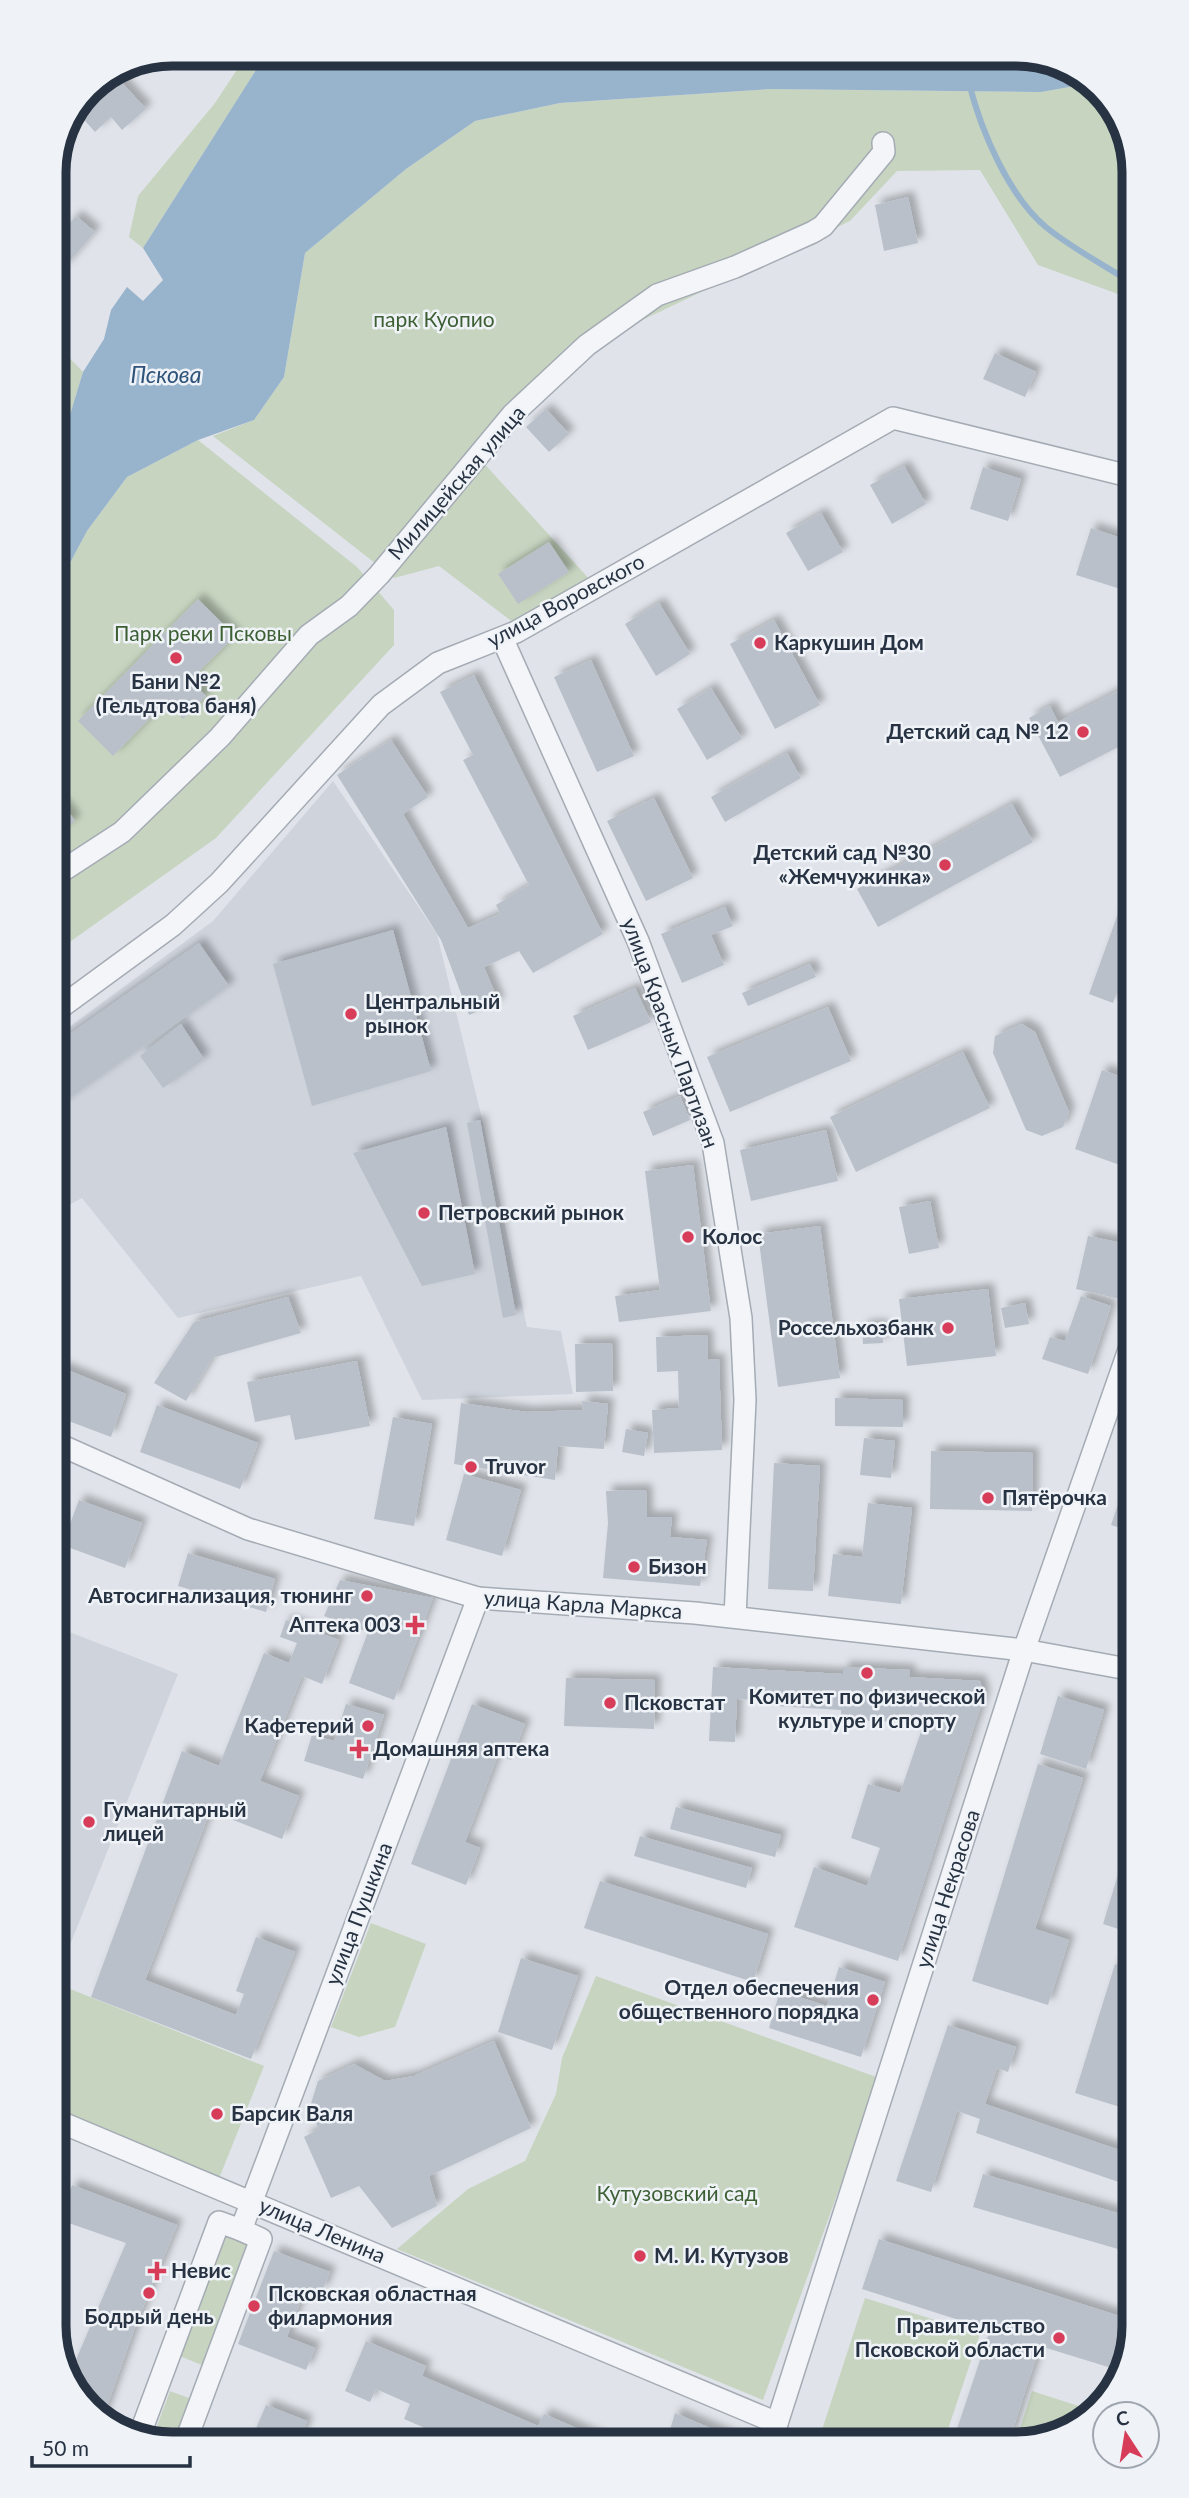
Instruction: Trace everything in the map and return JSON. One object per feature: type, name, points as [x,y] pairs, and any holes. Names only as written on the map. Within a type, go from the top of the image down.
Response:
[{"type":"street","name":"Милицейская улица","points":[[67,868],[121,832],[220,737],[309,635],[349,606],[379,575],[513,414],[587,345],[657,295],[736,267],[823,226],[884,152],[883,143]]},
{"type":"street","name":"улица Воровского","points":[[67,1003],[173,925],[219,883],[381,705],[438,663],[503,640],[893,418],[1122,474]]},
{"type":"street","name":"улица Красных Партизан","points":[[503,640],[638,940],[713,1143],[741,1318],[745,1400],[736,1617]]},
{"type":"street","name":"улица Некрасова","points":[[774,2431],[1024,1650],[1122,1370]]},
{"type":"street","name":"улица Карла Маркса","points":[[67,1448],[248,1529],[478,1598],[736,1617],[1024,1650],[1122,1668]]},
{"type":"street","name":"улица Пушкина","points":[[241,2230],[478,1598]]},
{"type":"street","name":"улица Ленина","points":[[67,2125],[251,2201],[774,2431]]},
{"type":"street","points":[[143,2427],[219,2222],[261,2239],[189,2431]]},
{"type":"shaded area","points":[[333,781],[437,934],[484,1127],[527,1327],[561,1331],[573,1394],[422,1400],[361,1276],[178,1318],[82,1198],[67,1206],[67,1029],[213,921]]},
{"type":"shaded area","name":"Гуманитарный лицей","points":[[67,1631],[178,1674],[67,1952]]},
{"type":"green space","points":[[239,67],[258,67],[143,248],[129,237],[138,196],[215,103]]},
{"type":"green space","name":"парк Куопио","points":[[1077,86],[1101,108],[1117,138],[1122,172],[1122,295],[1038,265],[980,170],[897,171],[850,221],[611,335],[481,460],[591,581],[514,623],[439,566],[394,578],[213,436],[254,420],[284,377],[305,253],[406,169],[475,121],[560,103],[771,89],[1041,92]]},
{"type":"green space","points":[[67,355],[83,372],[67,425]]},
{"type":"green space","name":"Парк реки Псковы","points":[[198,440],[357,567],[394,610],[394,645],[216,838],[67,944],[67,568],[87,531],[127,477]]},
{"type":"green space","points":[[371,1923],[426,1944],[395,2027],[359,2037],[331,2027]]},
{"type":"green space","name":"Кутузовский сад","points":[[596,1976],[879,2078],[763,2400],[397,2249],[468,2189],[525,2161],[556,2094],[562,2058]]},
{"type":"green space","points":[[67,1988],[264,2066],[218,2181],[67,2119]]},
{"type":"green space","points":[[223,2229],[254,2240],[207,2367],[177,2355]]},
{"type":"green space","points":[[865,2298],[980,2334],[947,2432],[821,2432]]},
{"type":"green space","points":[[170,2391],[194,2400],[182,2431],[170,2431],[157,2426]]},
{"type":"green space","points":[[1032,2391],[1084,2408],[1064,2421],[1019,2432]]},
{"type":"water","name":"Пскова","points":[[258,67],[1024,67],[1051,72],[1077,86],[1041,92],[771,89],[560,103],[475,121],[406,169],[305,253],[284,377],[254,420],[198,440],[127,477],[87,531],[67,568],[67,425],[83,372],[104,339],[111,310],[127,287],[143,301],[163,280],[143,248]]},
{"type":"building","points":[[120,80],[146,109],[122,130],[111,117],[95,132],[82,117],[102,93]]},
{"type":"building","points":[[908,197],[918,243],[884,251],[875,205]]},
{"type":"building","points":[[76,216],[95,232],[67,264],[67,226]]},
{"type":"building","points":[[995,353],[1036,372],[1025,397],[983,379]]},
{"type":"building","points":[[546,409],[569,434],[549,452],[526,427]]},
{"type":"building","points":[[904,466],[926,504],[892,524],[870,485]]},
{"type":"building","points":[[983,467],[1021,479],[1008,521],[970,509]]},
{"type":"building","points":[[821,513],[843,552],[808,571],[786,533]]},
{"type":"building","points":[[1091,528],[1122,538],[1122,589],[1076,575]]},
{"type":"building","points":[[549,542],[569,572],[518,604],[498,574]]},
{"type":"building","name":"Бани №2 (Гельдтова баня)","points":[[198,599],[235,636],[190,680],[206,696],[183,719],[166,702],[113,756],[78,721]]},
{"type":"building","points":[[659,603],[690,654],[656,676],[625,624]]},
{"type":"building","points":[[774,620],[820,705],[775,729],[730,644]]},
{"type":"building","points":[[591,660],[634,756],[597,772],[554,677]]},
{"type":"building","points":[[474,675],[603,934],[533,973],[519,951],[484,967],[499,1003],[469,1015],[441,940],[337,775],[391,740],[428,797],[403,814],[468,928],[500,914],[496,905],[529,885],[463,760],[473,755],[440,692]]},
{"type":"building","points":[[711,688],[742,739],[707,760],[677,709]]},
{"type":"building","name":"Детский сад № 12","points":[[1122,689],[1122,745],[1060,777],[1029,718],[1050,706],[1058,722]]},
{"type":"building","points":[[787,753],[801,778],[725,822],[711,797]]},
{"type":"building","points":[[654,798],[693,878],[646,901],[607,821]]},
{"type":"building","name":"Детский сад №30 «Жемчужинка»","points":[[1012,804],[1033,842],[878,927],[857,889]]},
{"type":"building","points":[[67,810],[75,821],[67,826]]},
{"type":"building","points":[[725,907],[733,926],[711,935],[724,965],[682,983],[661,934]]},
{"type":"building","points":[[1120,908],[1122,909],[1122,978],[1113,1003],[1089,994]]},
{"type":"building","name":"Центральный рынок","points":[[393,930],[431,1071],[312,1106],[273,964]]},
{"type":"building","points":[[199,943],[229,986],[67,1100],[67,1036]]},
{"type":"building","points":[[810,964],[816,977],[748,1006],[742,993]]},
{"type":"building","points":[[635,988],[651,1022],[588,1050],[573,1016]]},
{"type":"building","points":[[828,1007],[851,1061],[730,1112],[707,1057]]},
{"type":"building","points":[[181,1024],[204,1059],[163,1088],[140,1056]]},
{"type":"building","points":[[1022,1024],[1035,1032],[1069,1112],[1063,1127],[1042,1136],[1026,1130],[993,1053],[995,1036]]},
{"type":"building","points":[[963,1052],[990,1108],[856,1172],[830,1117]]},
{"type":"building","points":[[1102,1070],[1122,1077],[1122,1166],[1075,1149]]},
{"type":"building","points":[[680,1096],[690,1120],[653,1136],[643,1112]]},
{"type":"building","points":[[480,1120],[516,1315],[503,1318],[467,1123]]},
{"type":"building","name":"Петровский рынок","points":[[446,1127],[475,1274],[422,1286],[353,1153]]},
{"type":"building","points":[[826,1130],[838,1181],[751,1201],[740,1150]]},
{"type":"building","points":[[693,1165],[711,1311],[619,1322],[615,1296],[660,1290],[645,1171]]},
{"type":"building","points":[[930,1201],[939,1248],[909,1254],[899,1207]]},
{"type":"building","points":[[820,1226],[840,1378],[778,1387],[758,1234]]},
{"type":"building","points":[[1088,1236],[1122,1243],[1122,1300],[1076,1289]]},
{"type":"building","name":"Россельхозбанк","points":[[988,1289],[996,1356],[907,1366],[899,1299]]},
{"type":"building","points":[[1081,1296],[1111,1306],[1088,1374],[1042,1359],[1050,1337],[1065,1341]]},
{"type":"building","points":[[288,1297],[301,1333],[212,1358],[186,1401],[154,1383],[194,1322]]},
{"type":"building","points":[[1025,1303],[1029,1324],[1005,1328],[1001,1308]]},
{"type":"building","points":[[882,1325],[883,1343],[863,1344],[862,1326]]},
{"type":"building","points":[[707,1335],[708,1360],[719,1359],[722,1450],[654,1453],[652,1410],[679,1408],[678,1371],[657,1372],[656,1337]]},
{"type":"building","points":[[612,1343],[613,1391],[576,1392],[575,1344]]},
{"type":"building","points":[[357,1361],[370,1426],[295,1440],[290,1415],[255,1422],[247,1382]]},
{"type":"building","points":[[67,1370],[126,1394],[111,1437],[67,1420]]},
{"type":"building","points":[[835,1398],[903,1400],[903,1427],[835,1426]]},
{"type":"building","points":[[582,1401],[608,1404],[604,1449],[558,1446],[555,1480],[454,1464],[461,1403],[527,1412],[583,1410]]},
{"type":"building","points":[[157,1405],[258,1443],[240,1489],[140,1452]]},
{"type":"building","points":[[393,1417],[432,1424],[414,1526],[374,1519]]},
{"type":"building","points":[[626,1429],[648,1433],[644,1456],[622,1452]]},
{"type":"building","points":[[864,1438],[895,1441],[891,1478],[860,1475]]},
{"type":"building","points":[[931,1451],[1033,1453],[1032,1511],[930,1509]]},
{"type":"building","points":[[774,1463],[820,1466],[813,1591],[768,1589]]},
{"type":"building","points":[[464,1474],[521,1490],[502,1556],[446,1540]]},
{"type":"building","points":[[646,1490],[647,1517],[672,1517],[670,1537],[707,1540],[700,1586],[603,1578],[608,1523],[606,1491]]},
{"type":"building","points":[[1122,1493],[1122,1529],[1111,1525]]},
{"type":"building","points":[[79,1500],[142,1523],[125,1568],[67,1547],[67,1532]]},
{"type":"building","points":[[868,1503],[912,1508],[901,1604],[828,1596],[833,1554],[862,1557]]},
{"type":"building","points":[[188,1553],[275,1579],[266,1612],[178,1586]]},
{"type":"building","points":[[340,1580],[433,1598],[394,1700],[349,1683],[368,1632],[324,1616]]},
{"type":"building","points":[[286,1620],[339,1640],[322,1684],[302,1676],[260,1781],[299,1796],[282,1839],[210,1811],[145,1980],[236,2015],[244,1994],[236,1991],[256,1937],[295,1952],[251,2059],[91,1997],[182,1751],[219,1766],[264,1653],[289,1663],[297,1643],[280,1637]]},
{"type":"building","points":[[713,1667],[843,1674],[843,1667],[910,1670],[909,1677],[980,1681],[984,1696],[898,1961],[794,1927],[814,1867],[867,1886],[880,1848],[851,1838],[868,1784],[900,1793],[924,1723],[841,1720],[841,1710],[775,1706],[776,1701],[737,1699],[735,1742],[709,1741]]},
{"type":"building","name":"Псковстат","points":[[566,1678],[655,1680],[654,1729],[564,1726]]},
{"type":"building","points":[[1058,1696],[1104,1710],[1086,1769],[1040,1754]]},
{"type":"building","points":[[346,1704],[384,1715],[363,1779],[304,1761],[312,1735],[334,1741]]},
{"type":"building","points":[[472,1704],[525,1724],[511,1760],[498,1755],[465,1842],[480,1848],[466,1885],[411,1864]]},
{"type":"building","points":[[1038,1764],[1083,1778],[1035,1929],[1069,1940],[1048,2005],[972,1981]]},
{"type":"building","points":[[676,1807],[781,1835],[775,1857],[670,1829]]},
{"type":"building","points":[[640,1836],[752,1868],[746,1888],[634,1856]]},
{"type":"building","points":[[1120,1868],[1122,1869],[1122,1930],[1103,1924]]},
{"type":"building","points":[[600,1881],[768,1934],[753,1982],[584,1928]]},
{"type":"building","points":[[521,1958],[578,1976],[552,2050],[498,2032]]},
{"type":"building","points":[[1115,1964],[1122,1966],[1120,2107],[1075,2093]]},
{"type":"building","points":[[839,1967],[885,1982],[861,2057],[769,2028],[780,1991],[827,2006]]},
{"type":"building","points":[[948,2025],[1016,2047],[1008,2072],[997,2068],[985,2104],[1122,2151],[1122,2183],[976,2133],[980,2119],[957,2111],[931,2192],[896,2181]]},
{"type":"building","points":[[494,2041],[531,2128],[429,2176],[437,2206],[392,2228],[359,2186],[331,2198],[304,2137],[319,2129],[309,2110],[318,2081],[354,2064],[385,2081],[414,2076]]},
{"type":"building","points":[[983,2174],[1122,2214],[1122,2236],[1118,2249],[973,2207]]},
{"type":"building","points":[[72,2185],[177,2225],[137,2322],[106,2408],[88,2390],[74,2365],[126,2243],[67,2222],[67,2200]]},
{"type":"building","name":"Правительство Псковской области","points":[[879,2239],[1122,2317],[1122,2340],[1113,2368],[1040,2346],[1012,2432],[956,2432],[990,2330],[862,2289]]},
{"type":"building","points":[[274,2251],[330,2272],[322,2292],[306,2286],[287,2337],[315,2348],[306,2370],[238,2344]]},
{"type":"building","points":[[366,2341],[426,2366],[422,2376],[538,2426],[544,2414],[584,2431],[433,2431],[404,2419],[410,2404],[376,2389],[370,2402],[345,2391]]},
{"type":"building","points":[[266,2405],[307,2421],[303,2431],[255,2431]]},
{"type":"building","points":[[675,2413],[719,2432],[669,2432]]},
{"type":"waterway","points":[[969,83],[989,142],[1020,199],[1047,228],[1122,277]]},
{"type":"place","name":"Каркушин Дом","points":[[760,643]]},
{"type":"place","name":"Бани №2 (Гельдтова баня)","points":[[176,658]]},
{"type":"place","name":"Детский сад № 12","points":[[1083,732]]},
{"type":"place","name":"Детский сад №30 «Жемчужинка»","points":[[945,865]]},
{"type":"place","name":"Центральный рынок","points":[[351,1014]]},
{"type":"place","name":"Петровский рынок","points":[[424,1213]]},
{"type":"place","name":"Колос","points":[[688,1237]]},
{"type":"place","name":"Россельхозбанк","points":[[948,1328]]},
{"type":"place","name":"Truvor","points":[[471,1467]]},
{"type":"place","name":"Пятёрочка","points":[[988,1498]]},
{"type":"place","name":"Бизон","points":[[634,1567]]},
{"type":"place","name":"Автосигнализация, тюнинг","points":[[367,1596]]},
{"type":"place","name":"Аптека 003","points":[[415,1625]]},
{"type":"place","name":"Комитет по физической культуре и спорту","points":[[867,1673]]},
{"type":"place","name":"Псковстат","points":[[610,1703]]},
{"type":"place","name":"Кафетерий","points":[[368,1726]]},
{"type":"place","name":"Домашняя аптека","points":[[359,1749]]},
{"type":"place","name":"Гуманитарный лицей","points":[[89,1822]]},
{"type":"place","name":"Отдел обеспечения общественного порядка","points":[[873,2000]]},
{"type":"place","name":"Барсик Валя","points":[[217,2114]]},
{"type":"place","name":"М. И. Кутузов","points":[[640,2256]]},
{"type":"place","name":"Невис","points":[[157,2271]]},
{"type":"place","name":"Бодрый день","points":[[149,2293]]},
{"type":"place","name":"Псковская областная филармония","points":[[254,2306]]},
{"type":"place","name":"Правительство Псковской области","points":[[1059,2338]]}]
